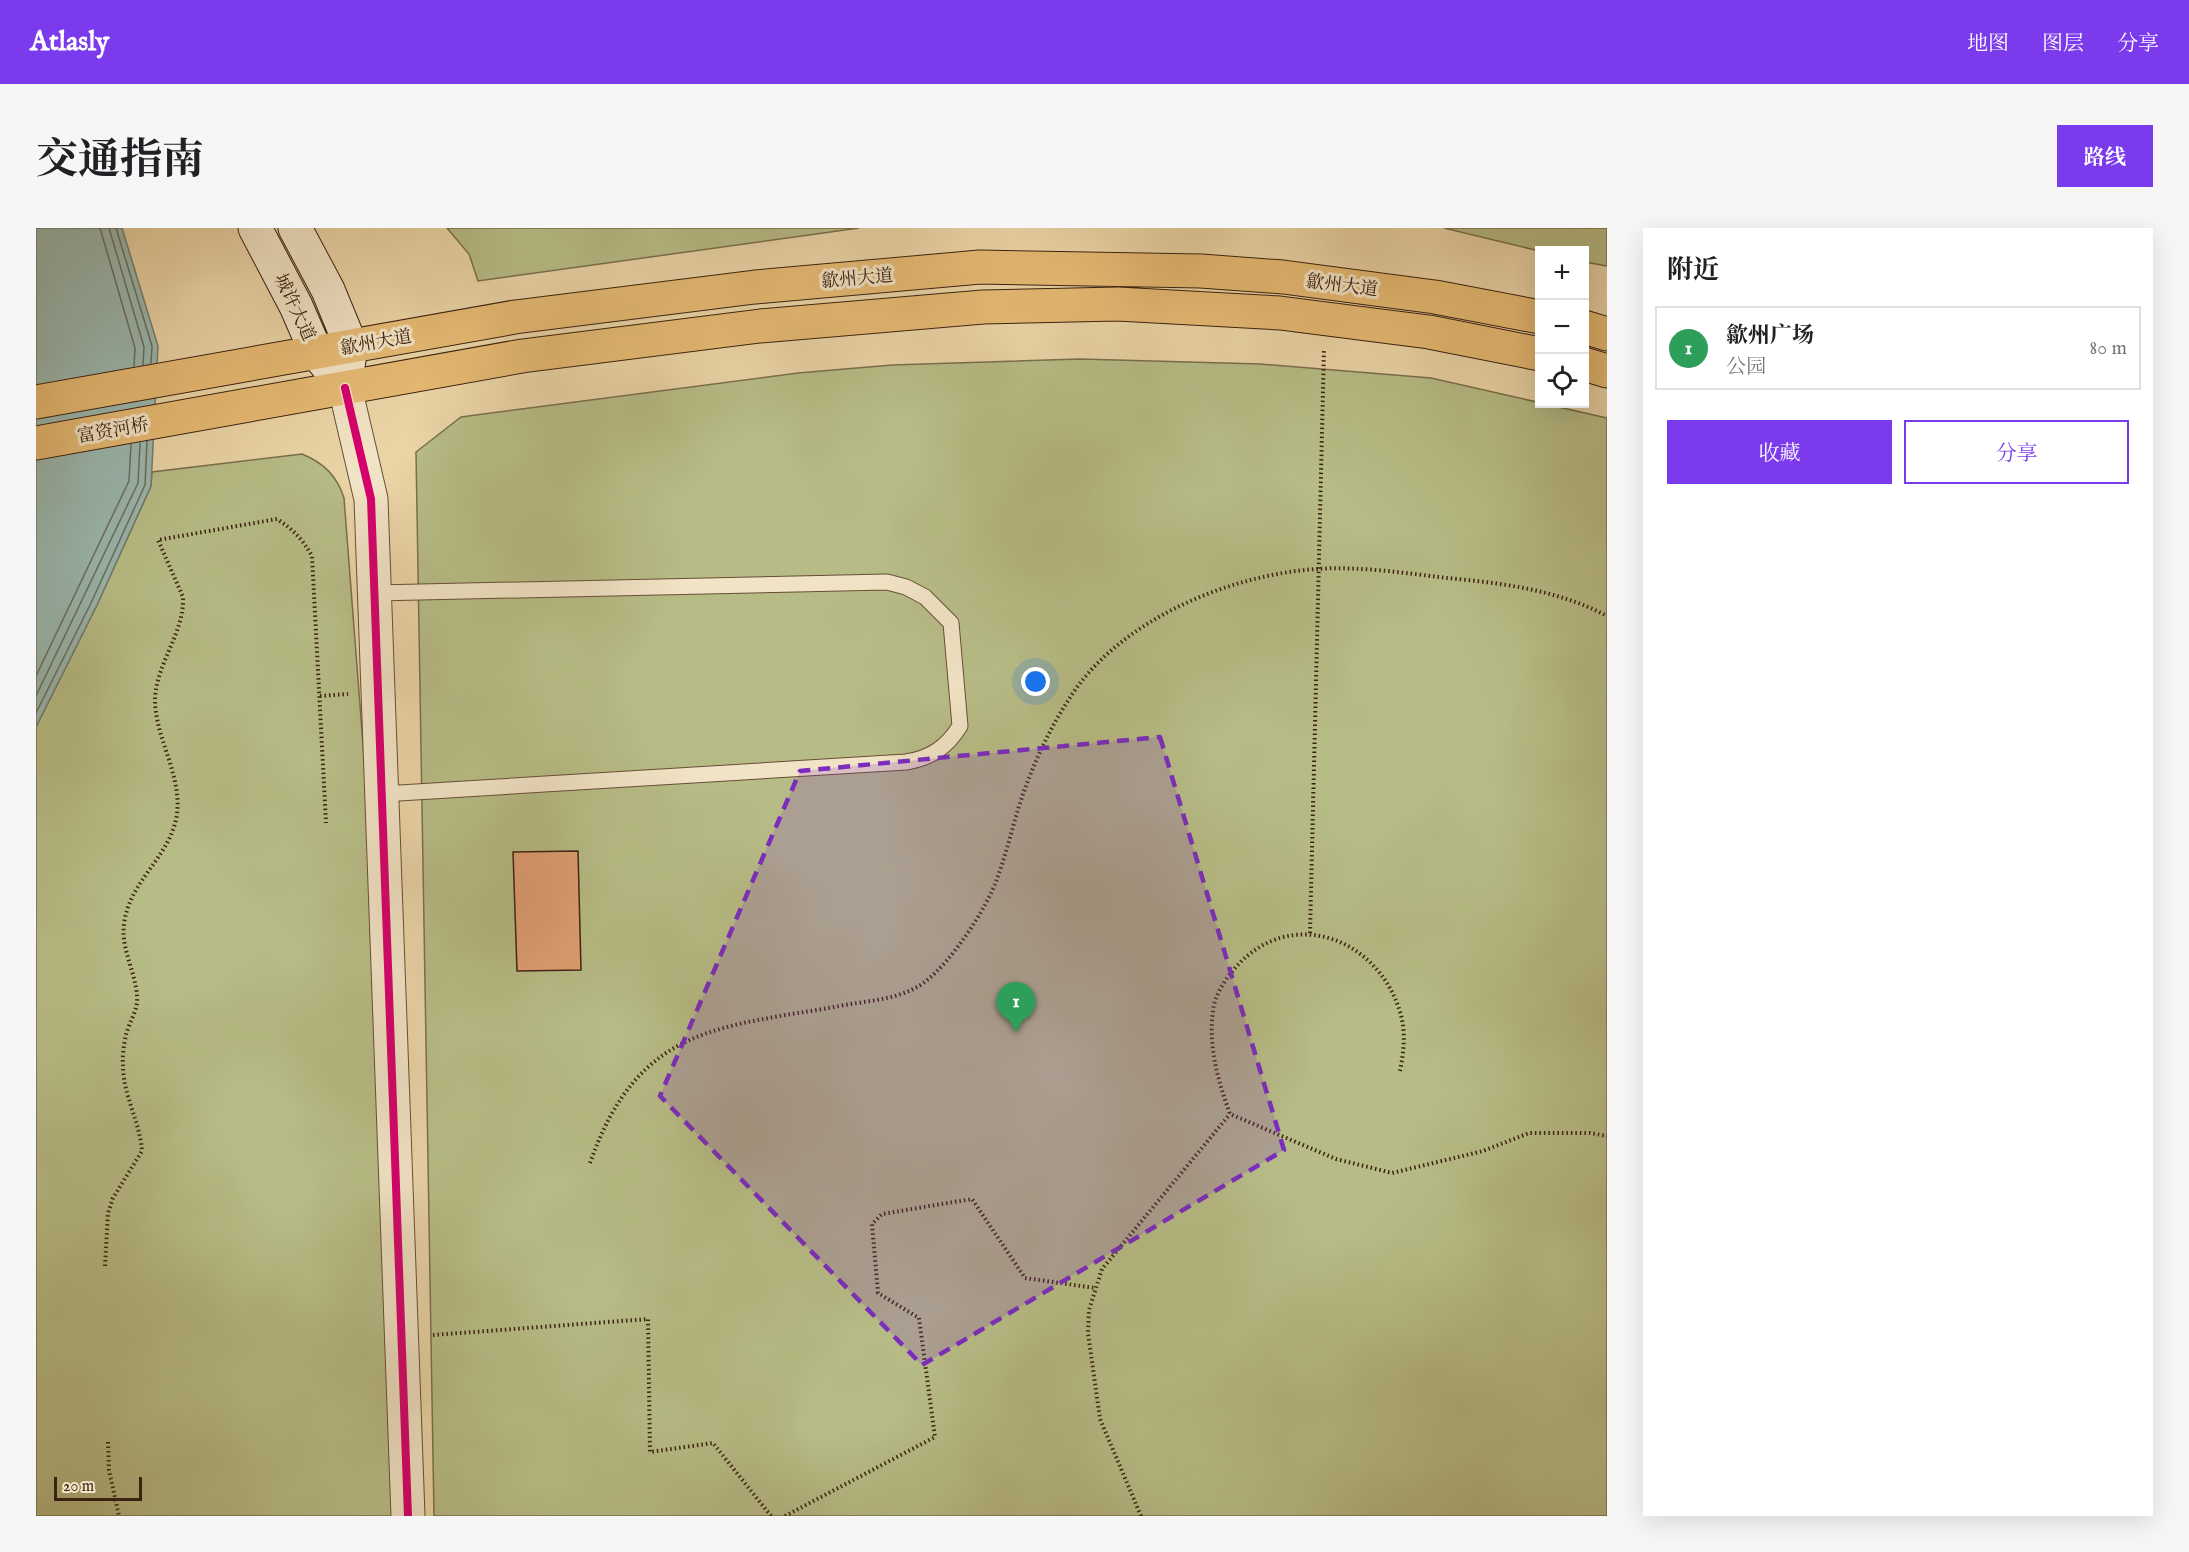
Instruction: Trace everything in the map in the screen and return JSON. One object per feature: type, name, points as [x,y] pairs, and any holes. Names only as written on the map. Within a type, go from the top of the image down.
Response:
[{"type":"highway","name":"歙州大道","points":[[36,402],[515,317],[755,287],[980,267],[1142,269],[1283,277],[1435,297],[1535,316]]},
{"type":"highway","name":"歙州大道","points":[[190,416],[522,356],[760,326],[983,307],[1118,304],[1199,307],[1325,318],[1430,332],[1535,353]]},
{"type":"highway","points":[[1589,329],[1607,334]]},
{"type":"highway","points":[[1589,365],[1607,370]]},
{"type":"highway","name":"富资河桥","points":[[36,443],[190,416]]},
{"type":"street","name":"城许大道","points":[[255,228],[296,306],[316,352],[345,388]]},
{"type":"street","name":"城许大道","points":[[295,228],[328,290],[351,346]]},
{"type":"street","points":[[351,346],[345,388],[371,499],[408,1516]]},
{"type":"lane","points":[[375,593],[887,582],[906,587],[925,597],[951,623],[960,726],[941,749],[924,758],[906,762],[383,794]]},
{"type":"path","points":[[1310,933],[1325,318]]},
{"type":"path","points":[[105,1266],[108,1213],[113,1198],[142,1151],[122,1067],[126,1035],[137,996],[127,958],[124,926],[139,881],[167,842],[177,811],[173,771],[159,726],[155,702],[168,652],[181,617],[183,597],[158,540],[277,519],[288,526],[306,545],[312,556],[326,823]]},
{"type":"path","points":[[590,1163],[602,1130],[615,1107],[644,1072],[673,1047],[716,1029],[903,995],[939,971],[955,952],[996,882],[1023,795],[1039,756],[1071,696],[1086,676],[1129,638],[1184,604],[1248,580],[1319,569],[1403,573],[1540,591],[1573,600],[1607,616]]},
{"type":"path","points":[[1400,1071],[1404,1042],[1401,1014],[1384,978],[1371,963],[1341,942],[1310,933],[1280,936],[1266,942],[1241,961],[1221,990],[1213,1009],[1212,1035],[1221,1088],[1230,1114],[1336,1159],[1392,1173],[1483,1151],[1529,1133],[1590,1133],[1607,1136]]},
{"type":"path","points":[[1141,1516],[1100,1419],[1088,1333],[1095,1288],[1102,1269],[1230,1114]]},
{"type":"path","points":[[785,1516],[935,1437],[919,1318],[878,1293],[872,1224],[882,1214],[972,1199],[1025,1278],[1095,1288]]},
{"type":"path","points":[[402,1337],[648,1319],[650,1452],[713,1443],[771,1516]]},
{"type":"path","points":[[108,1442],[109,1470],[119,1516]]},
{"type":"highlighted area","points":[[1160,737],[1284,1150],[922,1365],[660,1096],[800,771]]},
{"type":"green space","points":[[447,228],[859,228],[478,281],[469,254]]},
{"type":"green space","points":[[1444,228],[1607,228],[1607,266],[1589,263],[1589,246],[1535,246],[1535,250]]},
{"type":"green space","points":[[1080,359],[1260,364],[1431,378],[1535,402],[1535,408],[1563,408],[1607,418],[1607,1516],[434,1516],[416,452],[461,417],[798,373],[892,365]]},
{"type":"green space","points":[[302,454],[329,471],[338,483],[344,498],[369,822],[394,1516],[36,1516],[36,727],[97,605],[151,486],[152,472]]},
{"type":"water","points":[[36,228],[122,228],[158,346],[151,486],[97,605],[36,727]]},
{"type":"building","points":[[578,851],[581,970],[517,971],[513,852]]},
{"type":"cycle path","points":[[345,388],[371,499],[408,1516]]},
{"type":"place","name":"歙州广场","points":[[1016,1032]]}]
